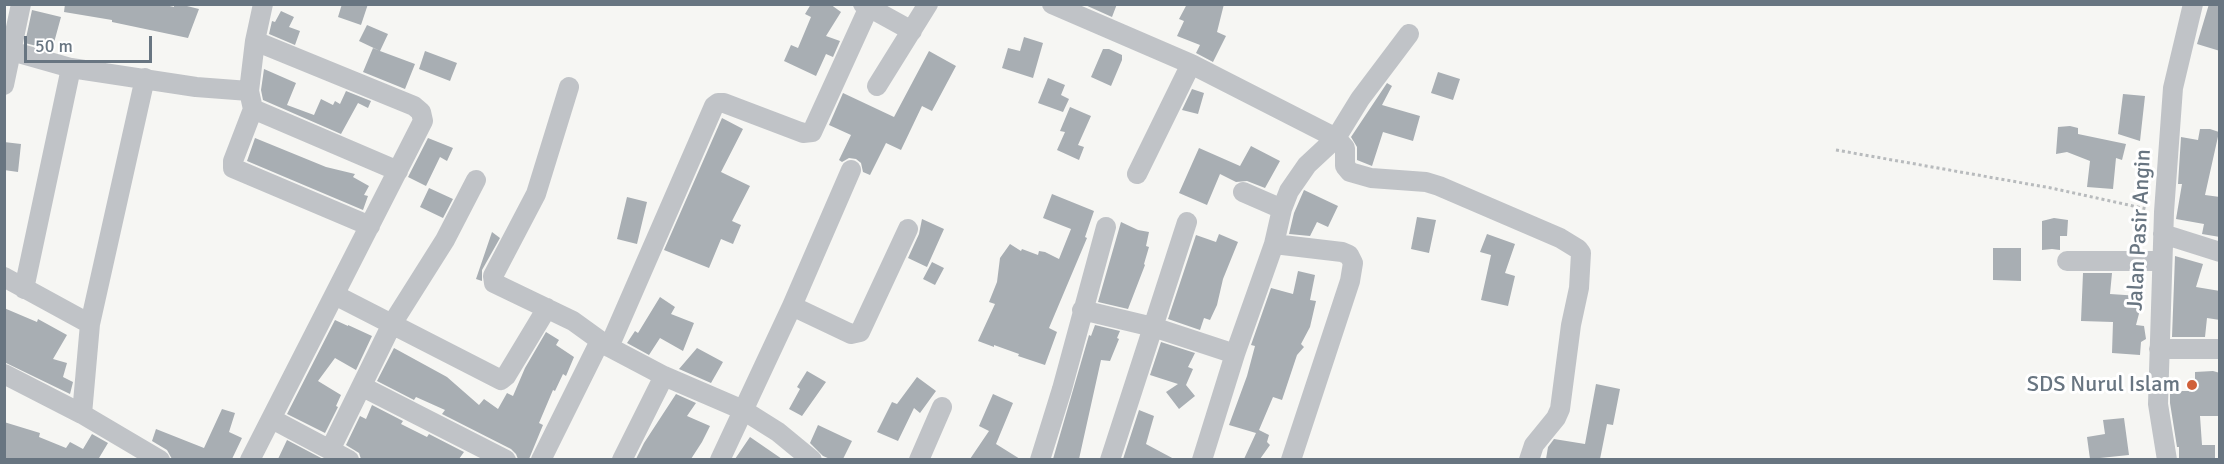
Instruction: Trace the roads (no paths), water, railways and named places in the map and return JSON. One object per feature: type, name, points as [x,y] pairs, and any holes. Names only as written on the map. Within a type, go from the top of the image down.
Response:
[{"type":"street","points":[[4,85],[8,50],[21,4]]},
{"type":"street","points":[[263,4],[255,41],[251,100],[233,161],[235,170],[370,226]]},
{"type":"street","points":[[877,86],[928,4]]},
{"type":"street","points":[[1052,4],[1191,64],[1336,138],[1345,148],[1345,166],[1350,172],[1379,179],[1426,182],[1439,186],[1560,238],[1578,249],[1581,253],[1579,288],[1571,325],[1560,409],[1556,418],[1534,445],[1529,459]]},
{"type":"street","name":"Jalan Pasir Angin","points":[[2167,459],[2158,404],[2164,213],[2173,88],[2193,4]]},
{"type":"street","points":[[541,459],[604,344],[714,106],[724,103],[803,134],[812,132],[866,6],[912,31]]},
{"type":"street","points":[[1202,459],[1235,354],[1274,244],[1282,209],[1289,191],[1302,172],[1336,138],[1360,99],[1409,34]]},
{"type":"street","points":[[250,459],[422,125],[422,116],[418,109],[255,41]]},
{"type":"street","points":[[8,50],[71,68],[196,87],[251,100],[398,171]]},
{"type":"street","points":[[1137,174],[1191,64]]},
{"type":"street","points":[[24,289],[71,68]]},
{"type":"street","points":[[81,414],[90,324],[145,78]]},
{"type":"street","points":[[569,87],[536,194],[493,278],[496,285],[573,321],[604,344],[664,376],[742,410],[767,424],[812,459]]},
{"type":"street","points":[[720,459],[792,306],[851,170]]},
{"type":"street","points":[[330,450],[392,324],[444,240],[476,180]]},
{"type":"street","points":[[1243,192],[1282,209]]},
{"type":"street","points":[[1110,459],[1187,222]]},
{"type":"street","points":[[1040,459],[1062,389],[1106,227]]},
{"type":"street","points":[[792,306],[851,334],[860,332],[908,229]]},
{"type":"street","points":[[2163,234],[2220,252]]},
{"type":"street","points":[[1274,244],[1342,252],[1349,255],[1353,263],[1350,281],[1291,459]]},
{"type":"street","points":[[2067,261],[2162,261]]},
{"type":"street","points":[[4,277],[90,324]]},
{"type":"street","points":[[335,295],[501,380],[507,376],[547,308]]},
{"type":"street","points":[[1082,310],[1154,327],[1235,354]]},
{"type":"street","points":[[2159,349],[2220,349]]},
{"type":"street","points":[[4,374],[81,414],[133,453],[160,459]]},
{"type":"street","points":[[622,459],[664,376]]},
{"type":"street","points":[[363,387],[506,459]]},
{"type":"street","points":[[919,459],[942,407]]},
{"type":"street","points":[[272,419],[350,459]]},
{"type":"place","name":"SDS Nurul Islam","points":[[2192,385]]}]
